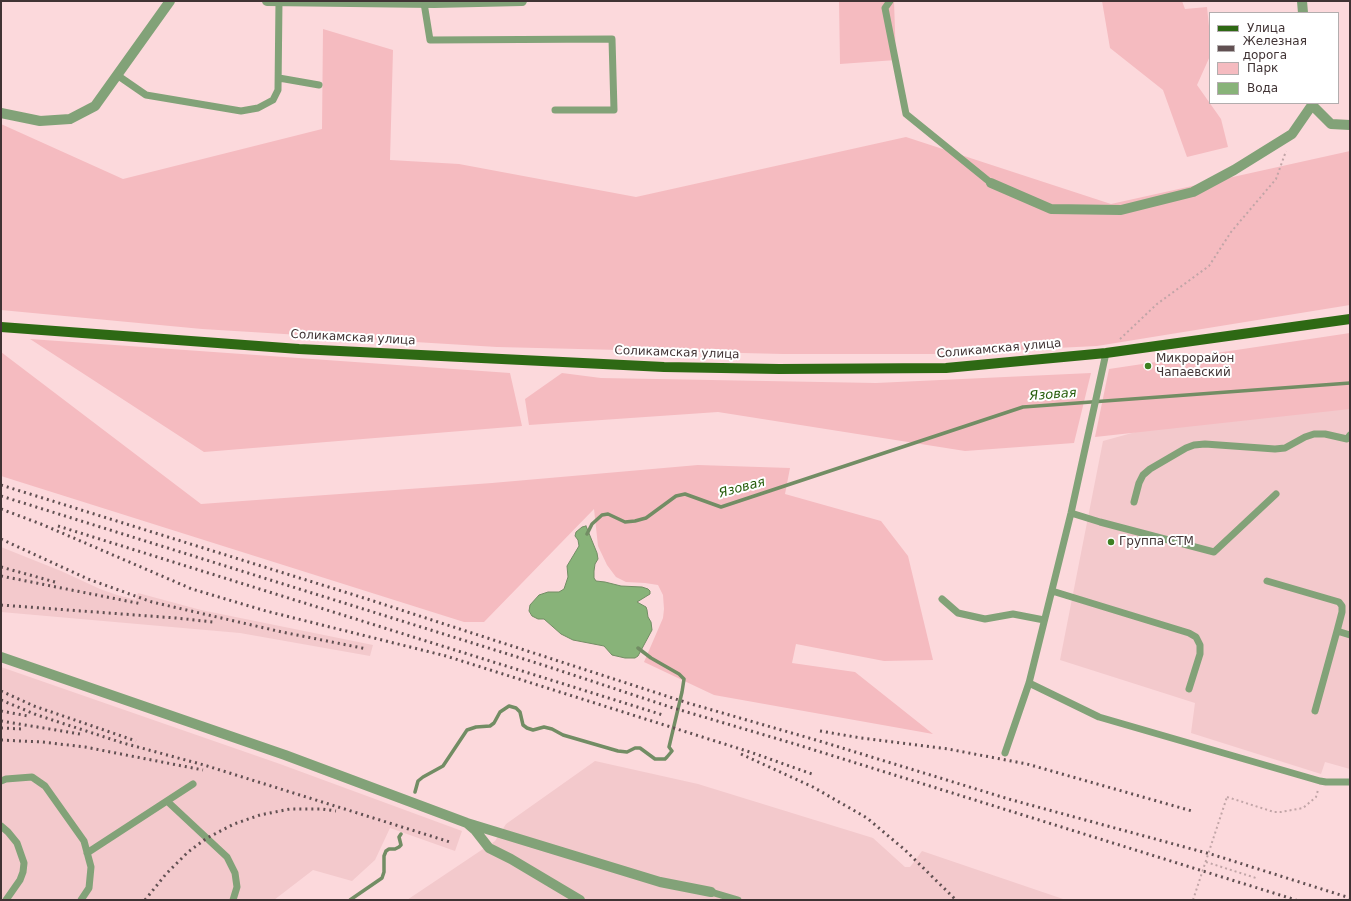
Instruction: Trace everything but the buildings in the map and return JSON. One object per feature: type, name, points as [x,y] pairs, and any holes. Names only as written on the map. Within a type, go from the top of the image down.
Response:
[{"type":"main road","name":"Соликамская улица","points":[[1,326],[300,349],[779,370],[946,368],[1106,353],[1350,319]]},
{"type":"street","points":[[1,113],[40,121],[70,119],[95,106],[170,1]]},
{"type":"street","points":[[267,1],[424,3],[522,1]]},
{"type":"street","points":[[1302,1],[1303,12]]},
{"type":"street","points":[[991,184],[1051,209],[1121,210],[1193,192],[1234,170],[1292,134],[1312,104],[1331,124],[1350,125]]},
{"type":"street","points":[[1,657],[285,755],[467,823],[660,882],[711,892]]},
{"type":"street","points":[[467,823],[475,830],[489,848],[511,859],[580,900]]},
{"type":"lane","points":[[117,75],[146,94],[241,111],[258,108],[273,100],[278,90],[279,1]]},
{"type":"lane","points":[[890,1],[885,8],[906,114],[991,184]]},
{"type":"lane","points":[[424,3],[430,40],[612,40],[614,110],[555,110]]},
{"type":"lane","points":[[279,78],[319,84]]},
{"type":"lane","points":[[1005,753],[1029,682],[1052,591],[1071,513],[1106,353]]},
{"type":"lane","points":[[1134,502],[1143,475],[1150,469],[1194,445],[1204,444],[1285,448],[1305,437],[1314,434],[1325,434],[1349,438]]},
{"type":"lane","points":[[1071,513],[1214,552],[1276,494]]},
{"type":"lane","points":[[1267,581],[1339,602],[1342,606],[1342,612],[1315,711]]},
{"type":"lane","points":[[1052,591],[1189,633],[1196,637],[1200,645],[1200,654],[1188,689]]},
{"type":"lane","points":[[942,599],[958,613],[985,619],[1012,614],[1044,620]]},
{"type":"lane","points":[[1337,631],[1350,635]]},
{"type":"lane","points":[[1029,682],[1099,717],[1320,781],[1350,782]]},
{"type":"lane","points":[[1,782],[6,779],[32,777],[45,786],[84,841],[91,867],[89,888],[80,900]]},
{"type":"lane","points":[[87,853],[193,784]]},
{"type":"lane","points":[[167,801],[227,857],[235,872],[237,887],[233,900]]},
{"type":"lane","points":[[1,826],[17,843],[24,864],[20,880],[6,900]]},
{"type":"lane","points":[[711,892],[738,900]]},
{"type":"path","points":[[1106,353],[1157,304],[1209,266],[1231,232],[1276,179],[1292,134]]},
{"type":"path","points":[[1193,900],[1227,797],[1274,812],[1290,811],[1303,808],[1316,797],[1320,781]]},
{"type":"path","points":[[1206,862],[1256,878]]},
{"type":"shaded area","points":[[1350,373],[1350,769],[1325,762],[1321,774],[1191,733],[1195,703],[1060,660],[1103,441]]},
{"type":"shaded area","points":[[1,547],[117,595],[136,600],[138,593],[201,610],[373,645],[370,656],[240,633],[1,612]]},
{"type":"shaded area","points":[[1,667],[280,764],[462,831],[455,851],[390,828],[375,860],[352,881],[313,870],[274,900],[1,900]]},
{"type":"shaded area","points":[[595,761],[698,784],[873,838],[905,867],[910,867],[922,851],[1066,900],[407,900],[495,841],[506,824]]},
{"type":"green space","points":[[839,1],[894,1],[896,60],[840,64]]},
{"type":"green space","points":[[1102,1],[1182,1],[1185,9],[1207,7],[1209,26],[1209,58],[1197,85],[1221,119],[1228,147],[1187,157],[1163,90],[1110,48]]},
{"type":"green space","points":[[323,29],[393,50],[390,160],[459,164],[636,197],[906,137],[1111,204],[1350,151],[1350,305],[1097,346],[933,354],[783,354],[497,347],[202,329],[1,310],[1,124],[123,179],[322,129]]},
{"type":"green space","points":[[1350,333],[1350,409],[1095,437],[1109,369]]},
{"type":"green space","points":[[30,339],[510,373],[522,426],[204,452]]},
{"type":"green space","points":[[1,352],[201,504],[492,483],[698,465],[790,468],[785,494],[881,521],[908,556],[933,660],[884,661],[796,644],[792,663],[855,672],[933,734],[714,695],[644,662],[663,618],[663,595],[658,585],[626,582],[616,577],[607,565],[598,546],[594,509],[484,622],[464,622],[1,476]]},
{"type":"green space","points":[[562,373],[601,378],[876,383],[1091,373],[1074,443],[965,451],[718,412],[529,425],[525,399]]},
{"type":"water","points":[[586,526],[597,553],[598,559],[595,564],[594,571],[594,578],[596,581],[621,586],[642,587],[650,591],[650,594],[637,602],[646,607],[652,630],[638,656],[635,658],[625,658],[612,655],[604,646],[573,640],[561,634],[544,619],[538,619],[532,616],[529,611],[530,605],[539,595],[548,592],[559,592],[564,589],[568,577],[567,566],[579,546],[578,540],[575,536],[576,532],[582,527]]},
{"type":"waterway","name":"Язовая","points":[[587,534],[592,524],[602,515],[608,514],[625,522],[635,521],[646,518],[676,496],[685,494],[721,507],[1023,407],[1350,383]]},
{"type":"waterway","name":"Язовая","points":[[415,792],[418,781],[443,766],[467,730],[476,727],[490,726],[494,723],[500,712],[509,706],[516,708],[520,712],[523,725],[527,728],[533,730],[544,727],[552,729],[563,735],[618,751],[627,752],[635,748],[640,748],[655,759],[665,759],[672,751],[669,747],[684,679],[679,674],[651,658],[638,648]]},
{"type":"waterway","name":"Язовая","points":[[350,900],[382,878],[384,872],[384,856],[386,851],[389,849],[395,849],[401,845],[399,837],[401,834]]},
{"type":"railway","points":[[1,485],[364,598],[688,703],[816,740],[1012,800],[1214,855],[1350,898]]},
{"type":"railway","points":[[1,496],[543,665],[670,707],[795,744],[1296,900]]},
{"type":"railway","points":[[1,509],[41,524],[192,589],[266,611],[446,656],[753,753],[812,774]]},
{"type":"railway","points":[[58,526],[663,715]]},
{"type":"railway","points":[[1,539],[88,579],[152,602],[282,632],[367,649]]},
{"type":"railway","points":[[1,567],[55,582]]},
{"type":"railway","points":[[1,576],[142,604]]},
{"type":"railway","points":[[1,605],[213,622]]},
{"type":"railway","points":[[1,691],[34,706],[136,741]]},
{"type":"railway","points":[[1,700],[37,715],[123,743],[204,765],[450,842]]},
{"type":"railway","points":[[1,711],[28,716]]},
{"type":"railway","points":[[1,721],[80,734]]},
{"type":"railway","points":[[1,728],[23,729]]},
{"type":"railway","points":[[820,731],[861,738],[948,749],[1027,764],[1192,811]]},
{"type":"railway","points":[[1,740],[42,742],[85,747],[203,770]]},
{"type":"railway","points":[[741,754],[813,787],[867,818],[905,850],[956,900]]},
{"type":"railway","points":[[145,900],[166,874],[188,852],[207,838],[234,824],[260,815],[290,809],[322,809],[336,811]]},
{"type":"place","name":"Микрорайон Чапаевский","points":[[1148,366]]},
{"type":"place","name":"Группа СТМ","points":[[1111,542]]}]
